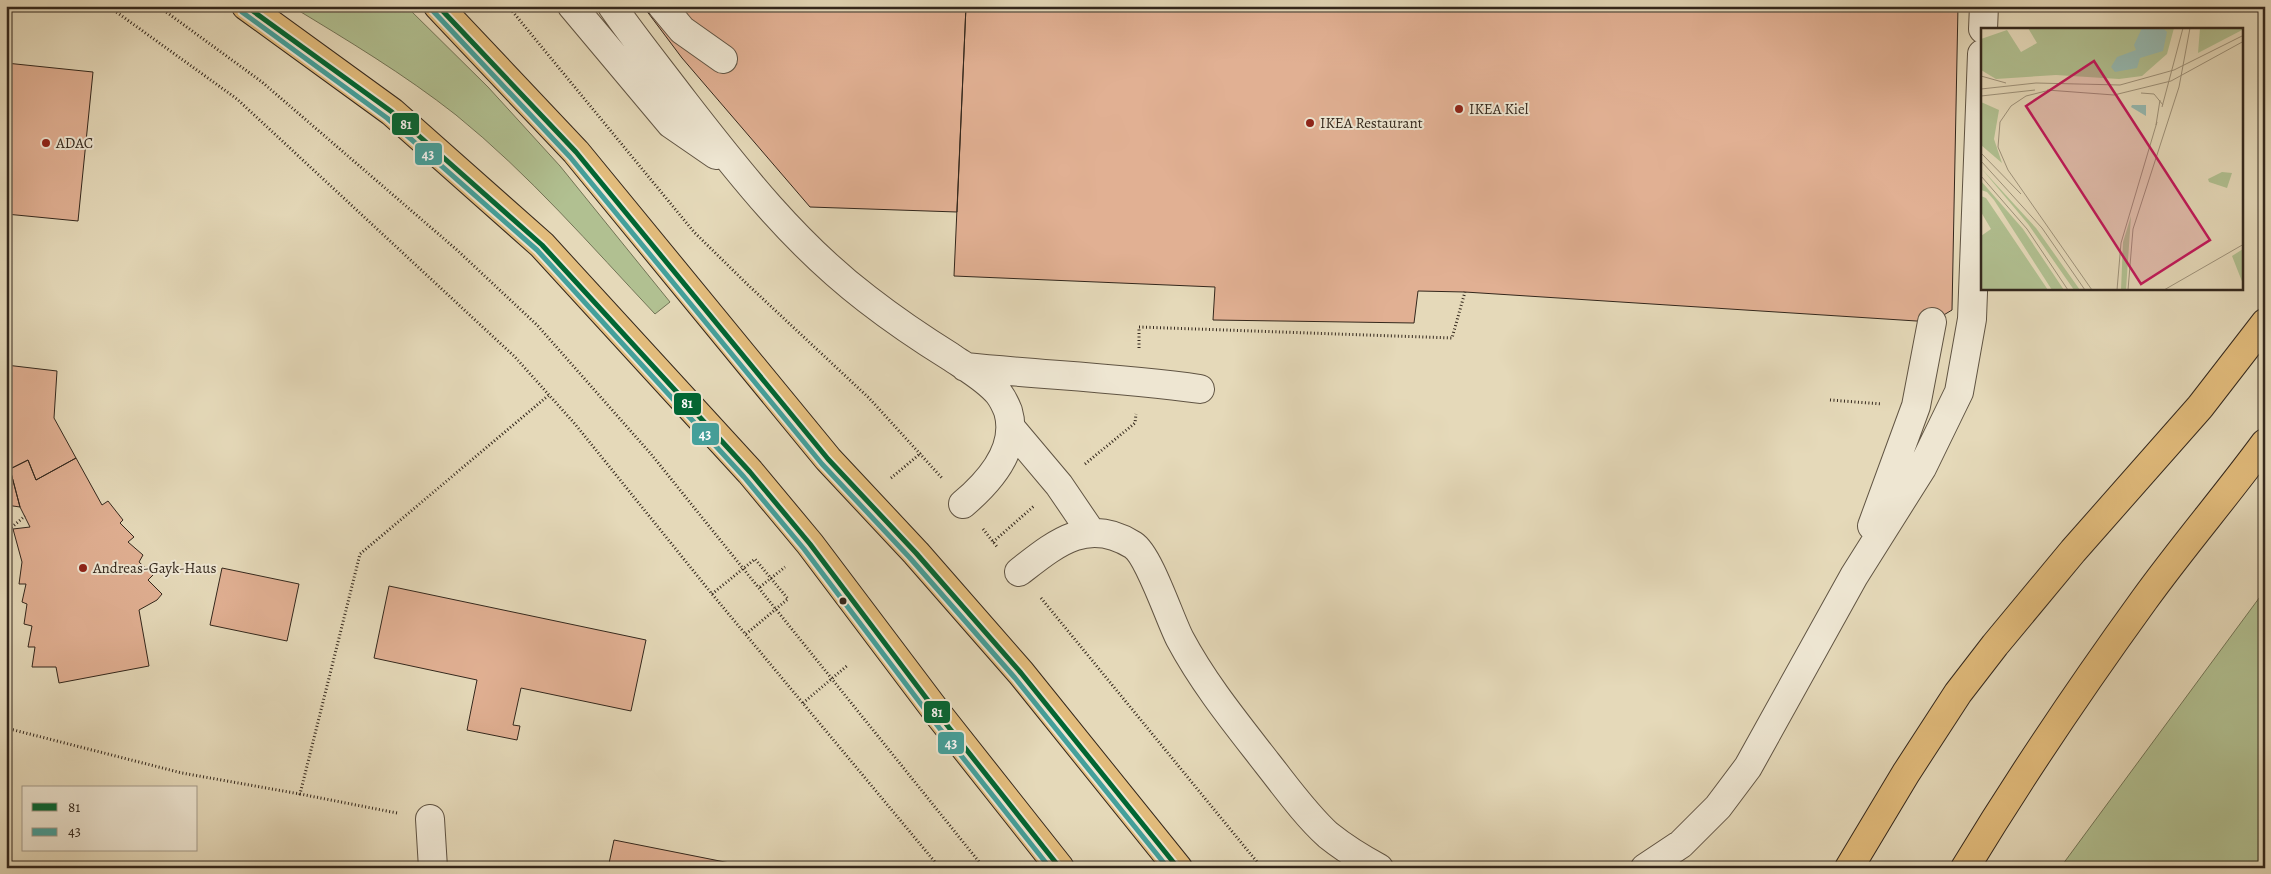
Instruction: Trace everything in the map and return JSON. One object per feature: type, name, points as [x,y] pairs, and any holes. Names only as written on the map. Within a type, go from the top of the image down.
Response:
[{"type":"main road","points":[[246,6],[392,112],[542,245],[750,472],[810,544],[933,707],[1060,868]]},
{"type":"main road","points":[[438,6],[576,152],[828,459],[922,560],[1021,673],[1178,868]]},
{"type":"main road","points":[[1849,868],[1958,693],[2073,551],[2200,407],[2265,322]]},
{"type":"main road","points":[[1965,868],[2008,799],[2095,669],[2146,598],[2265,444]]},
{"type":"street","points":[[572,6],[671,124],[737,170]]},
{"type":"street","points":[[612,6],[737,170],[772,211],[843,280],[892,319],[965,367],[999,394],[1008,410],[1011,428],[998,465],[979,490],[963,504]]},
{"type":"street","points":[[662,6],[682,30],[723,59]]},
{"type":"street","points":[[1983,28],[1984,6]]},
{"type":"street","points":[[1645,868],[1680,844],[1718,807],[1748,767],[1854,576],[1922,468],[1959,392],[1972,319],[1981,80]]},
{"type":"street","points":[[1854,576],[1916,406],[1932,322]]},
{"type":"street","points":[[965,367],[1065,377],[1140,381],[1200,389]]},
{"type":"street","points":[[1011,428],[1060,485],[1091,532]]},
{"type":"street","points":[[1010,562],[1058,542],[1091,532],[1109,534],[1135,546],[1149,566],[1179,638],[1206,686],[1289,790],[1328,835],[1379,868]]},
{"type":"street","points":[[430,819],[433,868]]},
{"type":"path","points":[[108,6],[237,99],[515,357],[550,394],[712,594],[940,868]]},
{"type":"path","points":[[158,6],[262,82],[457,250],[537,325],[651,454],[760,587],[984,868]]},
{"type":"path","points":[[508,6],[694,232],[870,398],[921,452],[940,476]]},
{"type":"path","points":[[300,794],[360,554],[550,394]]},
{"type":"path","points":[[1830,400],[1916,406]]},
{"type":"path","points":[[889,479],[921,452]]},
{"type":"path","points":[[6,532],[25,516]]},
{"type":"path","points":[[985,532],[1010,562]]},
{"type":"path","points":[[712,594],[755,559],[788,599],[746,634]]},
{"type":"path","points":[[760,587],[782,570]]},
{"type":"path","points":[[1048,607],[1262,868]]},
{"type":"path","points":[[803,703],[848,665]]},
{"type":"path","points":[[6,728],[182,773],[430,819]]},
{"type":"green space","points":[[291,6],[406,6],[488,87],[560,166],[670,302],[655,314],[559,211],[509,161],[456,115],[416,85]]},
{"type":"green space","points":[[2265,590],[2265,868],[2060,868]]},
{"type":"building","points":[[643,6],[966,6],[957,212],[810,207],[682,58]]},
{"type":"building","name":"IKEA Kiel","points":[[966,6],[1958,6],[1952,310],[1932,322],[1465,292],[1418,291],[1414,323],[1213,320],[1215,287],[954,276]]},
{"type":"building","name":"ADAC","points":[[6,63],[93,72],[78,221],[6,214]]},
{"type":"building","points":[[6,365],[57,371],[54,418],[76,458],[36,480],[28,460],[10,469],[20,507],[6,505]]},
{"type":"building","name":"Andreas-Gayk-Haus","points":[[76,458],[102,505],[108,501],[123,520],[120,523],[134,537],[128,542],[143,555],[139,562],[153,575],[148,580],[162,594],[157,600],[139,610],[149,666],[59,683],[56,667],[32,667],[35,647],[28,647],[32,626],[24,624],[27,604],[22,602],[26,584],[19,584],[22,562],[13,529],[30,527],[20,507],[10,469],[28,460],[36,480]]},
{"type":"building","points":[[222,568],[299,584],[287,641],[210,625]]},
{"type":"building","points":[[389,586],[646,640],[631,711],[521,688],[513,725],[520,726],[517,740],[467,730],[477,680],[374,658]]},
{"type":"building","points":[[614,840],[755,868],[608,868]]},
{"type":"transit line","name":"81","points":[[246,6],[392,112],[542,245],[750,472],[810,544],[939,715],[1060,868]]},
{"type":"transit line","name":"81","points":[[438,6],[576,152],[828,459],[916,553],[1021,673],[1178,868]]},
{"type":"transit line","name":"43","points":[[433,11],[570,157],[822,464],[910,558],[1015,678],[1168,868]]},
{"type":"transit line","name":"43","points":[[242,12],[387,118],[537,250],[744,477],[804,549],[933,720],[1050,868]]},
{"type":"place","name":"IKEA Kiel","points":[[1459,109]]},
{"type":"place","name":"IKEA Restaurant","points":[[1310,123]]},
{"type":"place","name":"ADAC","points":[[46,143]]},
{"type":"place","name":"Andreas-Gayk-Haus","points":[[83,568]]}]
